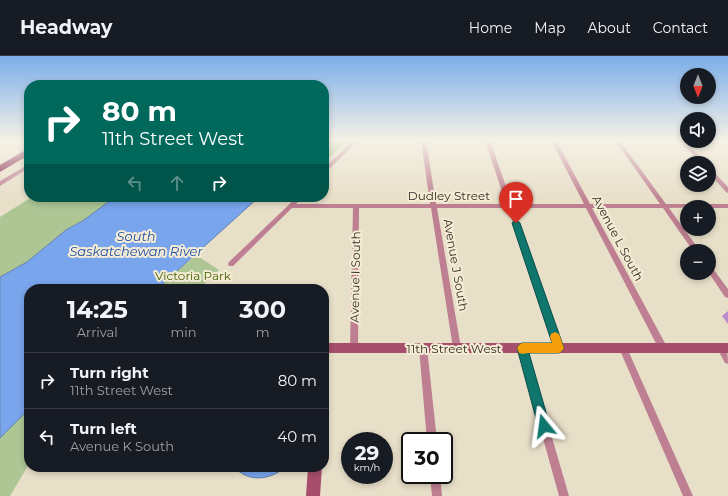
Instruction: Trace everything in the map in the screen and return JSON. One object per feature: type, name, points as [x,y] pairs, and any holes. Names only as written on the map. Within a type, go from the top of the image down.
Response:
[{"type":"highway","points":[[0,169],[14,161]]},
{"type":"highway","points":[[0,177],[24,162]]},
{"type":"street","name":"Avenue J South","points":[[425,161],[457,348]]},
{"type":"street","points":[[494,161],[559,348]]},
{"type":"street","name":"Avenue L South","points":[[564,161],[663,348]]},
{"type":"street","points":[[632,161],[692,244]]},
{"type":"street","points":[[0,184],[24,169]]},
{"type":"street","points":[[716,178],[728,191]]},
{"type":"street","points":[[230,264],[295,202]]},
{"type":"street","name":"Dudley Street","points":[[291,206],[728,206]]},
{"type":"street","name":"Avenue I South","points":[[354,348],[356,206]]},
{"type":"street","points":[[716,278],[728,295]]},
{"type":"street","points":[[423,348],[431,432]]},
{"type":"street","points":[[522,348],[564,496]]},
{"type":"street","points":[[622,348],[688,496]]},
{"type":"street","points":[[724,348],[728,360]]},
{"type":"street","name":"11th Street West","points":[[329,349],[724,348]]},
{"type":"street","points":[[312,496],[314,472]]},
{"type":"street","points":[[436,484],[437,496]]},
{"type":"green space","points":[[24,202],[108,202],[84,220],[66,230],[27,262],[0,277],[0,217]]},
{"type":"green space","name":"Victoria Park","points":[[196,255],[219,270],[204,284],[163,284]]},
{"type":"green space","points":[[24,414],[24,472],[10,496],[0,496],[0,438]]},
{"type":"water","name":"South Saskatchewan River","points":[[108,202],[253,202],[163,284],[24,284],[24,414],[0,438],[0,277],[27,262],[66,230],[84,220]]},
{"type":"water","points":[[240,472],[278,472],[273,475],[260,478],[246,476]]},
{"type":"slow traffic","points":[[523,350],[522,348],[559,348],[555,337]]},
{"type":"route","points":[[516,223],[559,348],[522,348],[544,426]]}]
